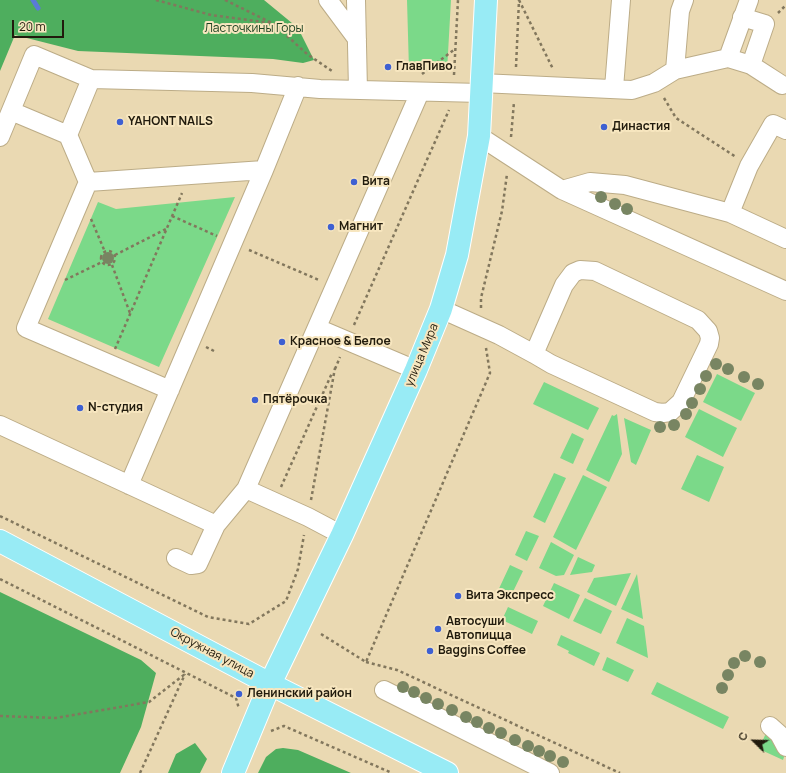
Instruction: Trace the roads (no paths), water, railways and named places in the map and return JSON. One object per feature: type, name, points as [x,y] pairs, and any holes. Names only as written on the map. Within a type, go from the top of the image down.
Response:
[{"type":"main road","name":"улица Мира","points":[[233,773],[270,684],[342,535],[416,370],[440,309],[457,255],[479,136],[486,0]]},
{"type":"main road","name":"Окружная улица","points":[[0,541],[270,684],[447,773]]},
{"type":"lane","points":[[328,0],[357,39]]},
{"type":"lane","points":[[356,0],[358,90]]},
{"type":"lane","points":[[614,88],[621,0]]},
{"type":"lane","points":[[675,70],[680,11],[684,0]]},
{"type":"lane","points":[[728,58],[749,0]]},
{"type":"lane","points":[[742,17],[765,24],[751,66]]},
{"type":"lane","points":[[0,137],[34,55],[91,79],[252,83],[358,90],[453,93],[481,88],[561,86],[632,90],[654,83],[675,70],[728,58],[751,66],[782,85]]},
{"type":"lane","points":[[91,79],[68,135],[84,189],[26,328],[170,390]]},
{"type":"lane","points":[[129,485],[264,170],[298,86]]},
{"type":"lane","points":[[176,558],[191,565],[198,564],[216,526],[246,489],[420,92]]},
{"type":"lane","points":[[11,111],[68,135]]},
{"type":"lane","points":[[730,213],[750,166],[773,124],[786,130]]},
{"type":"lane","points":[[479,136],[562,190],[786,292]]},
{"type":"lane","points":[[84,189],[191,174],[264,170]]},
{"type":"lane","points":[[562,190],[590,182],[625,185],[730,213],[786,239]]},
{"type":"lane","points":[[440,309],[480,326],[534,354],[655,412],[663,413],[670,412],[681,402],[709,344],[710,338],[708,331],[698,320],[595,271],[580,270],[573,273],[564,285],[534,354]]},
{"type":"lane","points":[[317,328],[416,370]]},
{"type":"lane","points":[[0,425],[216,526]]},
{"type":"lane","points":[[246,489],[308,517],[342,535]]},
{"type":"lane","points":[[384,690],[550,773]]},
{"type":"lane","points":[[770,726],[779,734],[786,747]]},
{"type":"waterway","points":[[33,0],[38,8]]},
{"type":"place","name":"ГлавПиво","points":[[388,67]]},
{"type":"place","name":"YAHONT NAILS","points":[[120,122]]},
{"type":"place","name":"Династия","points":[[604,127]]},
{"type":"place","name":"Вита","points":[[354,182]]},
{"type":"place","name":"Магнит","points":[[331,227]]},
{"type":"place","name":"Красное & Белое","points":[[282,342]]},
{"type":"place","name":"Пятёрочка","points":[[255,400]]},
{"type":"place","name":"N-студия","points":[[80,408]]},
{"type":"place","name":"Вита Экспресс","points":[[458,596]]},
{"type":"place","name":"Автосуши Автопицца","points":[[438,629]]},
{"type":"place","name":"Baggins Coffee","points":[[430,651]]},
{"type":"place","name":"Ленинский район","points":[[239,694]]},
{"type":"park label","name":"Ласточкины Горы","points":[[254,29]]}]
